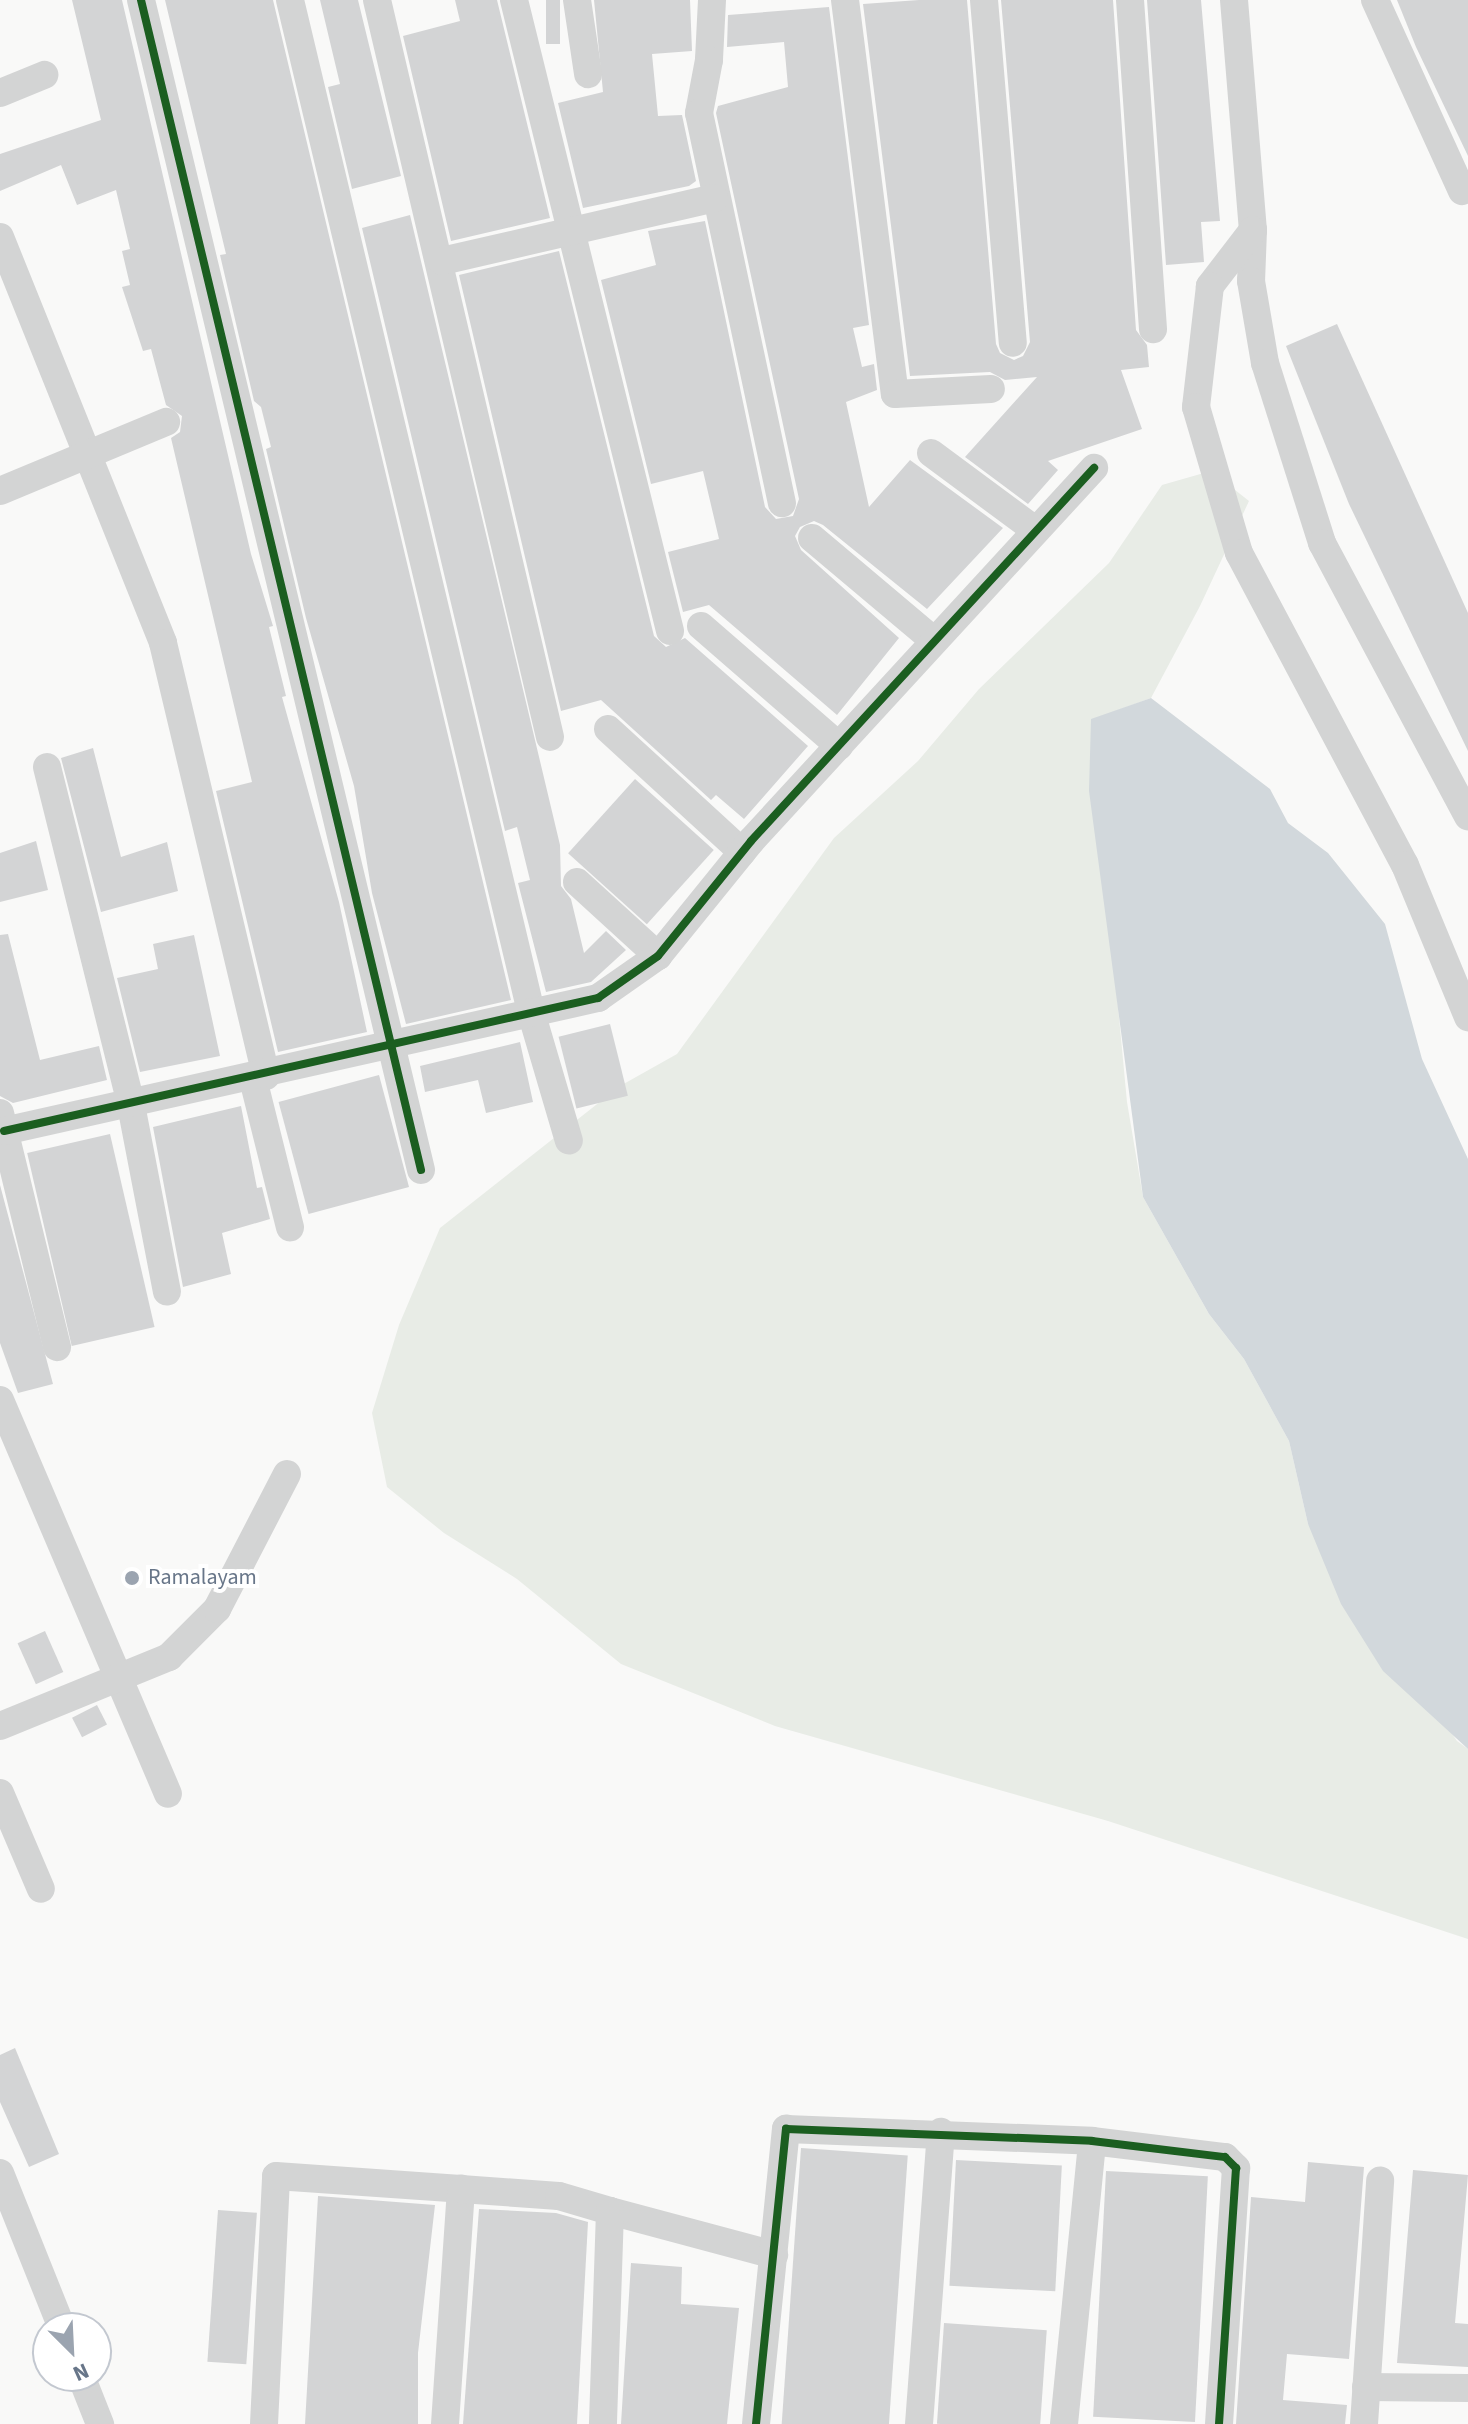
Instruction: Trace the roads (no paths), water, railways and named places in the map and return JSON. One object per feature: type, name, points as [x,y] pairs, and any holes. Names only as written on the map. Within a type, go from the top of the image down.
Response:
[{"type":"street","points":[[141,0],[388,1048],[421,1170]]},
{"type":"street","points":[[290,0],[531,1012],[569,1141]]},
{"type":"street","points":[[377,0],[442,261],[550,737]]},
{"type":"street","points":[[514,0],[670,631]]},
{"type":"street","points":[[577,0],[588,74]]},
{"type":"street","points":[[712,0],[709,60],[699,113],[714,198],[782,503]]},
{"type":"street","points":[[845,0],[895,394],[991,389]]},
{"type":"street","points":[[984,0],[1013,343]]},
{"type":"street","points":[[1130,0],[1153,329]]},
{"type":"street","points":[[1234,0],[1253,230],[1251,281],[1265,363],[1322,543],[1468,816]]},
{"type":"street","points":[[1375,0],[1466,195]]},
{"type":"street","points":[[0,93],[44,75]]},
{"type":"street","points":[[442,261],[571,228],[714,198]]},
{"type":"street","points":[[1253,230],[1210,286],[1196,407],[1239,553],[1405,865],[1468,1017]]},
{"type":"street","points":[[0,237],[163,643],[260,1077],[290,1227]]},
{"type":"street","points":[[0,491],[166,422]]},
{"type":"street","points":[[931,453],[1035,530]]},
{"type":"street","points":[[57,1347],[2,1122],[131,1105],[598,998],[658,956],[742,852],[932,639],[1094,468]]},
{"type":"street","points":[[812,538],[932,639]]},
{"type":"street","points":[[701,626],[839,746]]},
{"type":"street","points":[[608,729],[742,852]]},
{"type":"street","points":[[47,767],[131,1105],[167,1292]]},
{"type":"street","points":[[577,882],[658,956]]},
{"type":"street","points":[[0,1400],[168,1794]]},
{"type":"street","points":[[0,1726],[169,1657],[217,1609],[287,1474]]},
{"type":"street","points":[[0,1793],[41,1889]]},
{"type":"street","points":[[756,2424],[786,2129],[941,2132],[1092,2141],[1225,2157],[1236,2168],[1219,2424]]},
{"type":"street","points":[[919,2424],[941,2132]]},
{"type":"street","points":[[1064,2424],[1092,2141]]},
{"type":"street","points":[[264,2424],[276,2176],[559,2196],[774,2255]]},
{"type":"street","points":[[1364,2424],[1380,2181]]},
{"type":"street","points":[[445,2424],[461,2189]]},
{"type":"street","points":[[3,2191],[55,2312]]},
{"type":"street","points":[[603,2424],[610,2211]]},
{"type":"street","points":[[1366,2387],[1468,2388]]},
{"type":"street","points":[[87,2392],[100,2424]]},
{"type":"place","name":"Ramalayam","points":[[132,1578]]}]
